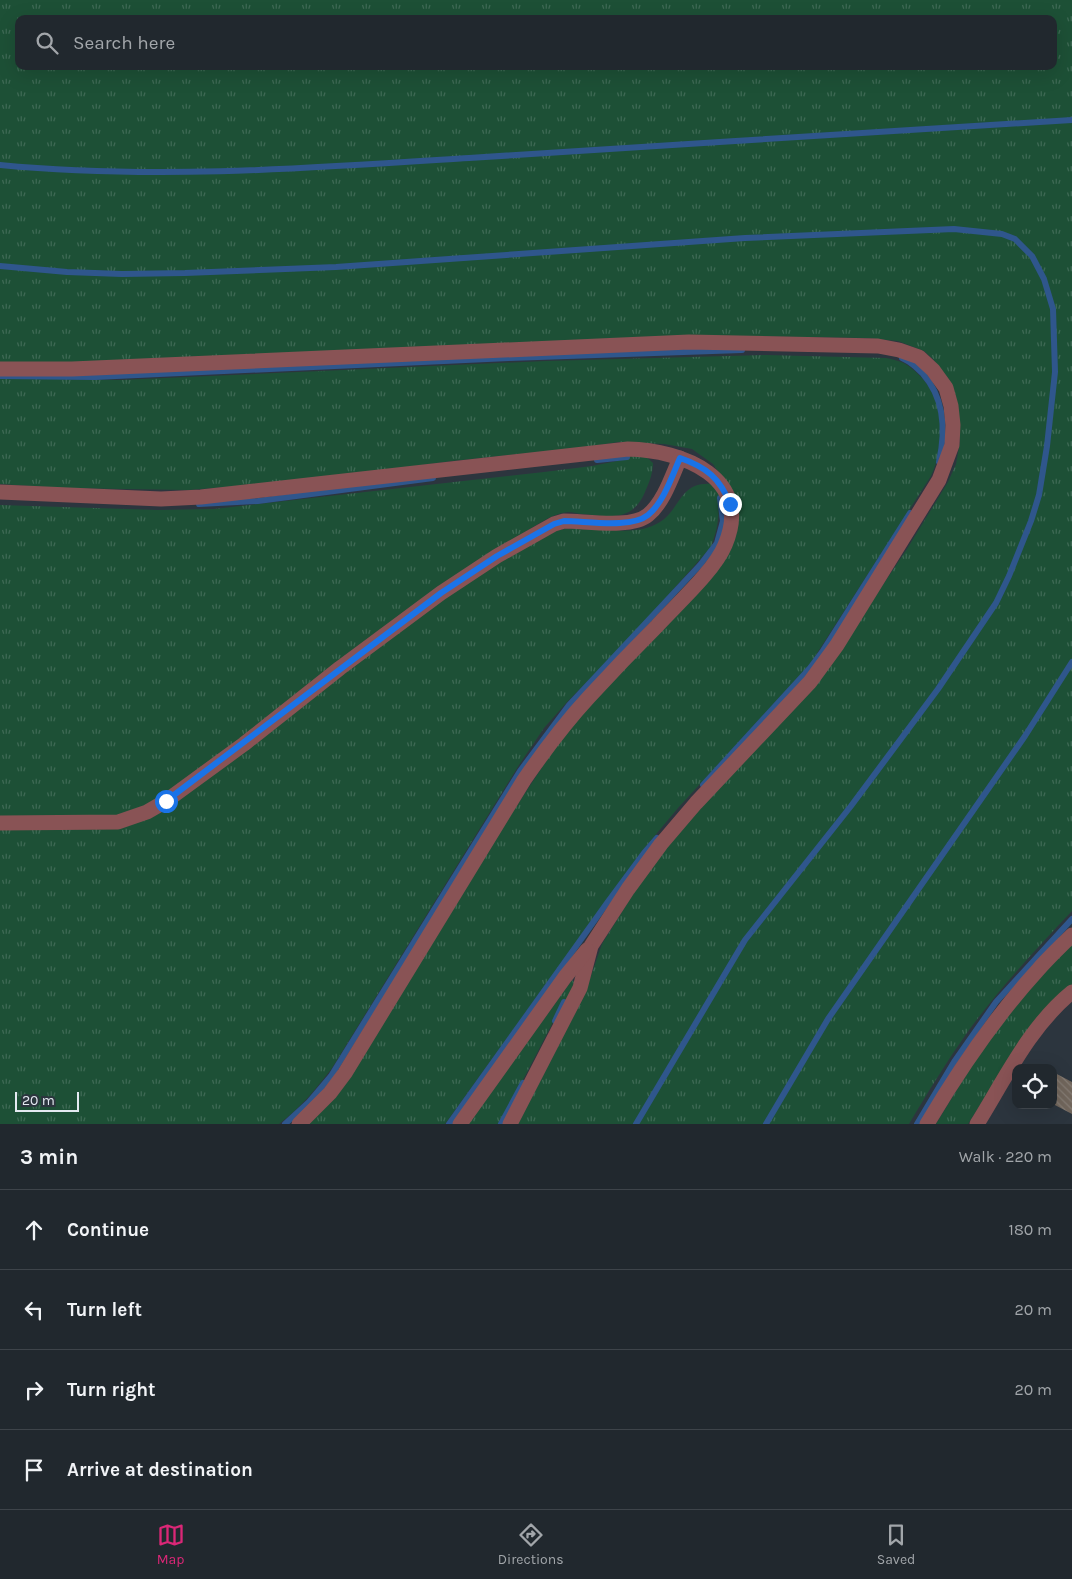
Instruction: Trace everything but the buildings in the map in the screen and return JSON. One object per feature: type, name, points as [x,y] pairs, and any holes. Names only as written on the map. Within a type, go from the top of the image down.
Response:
[{"type":"street","points":[[0,369],[82,369],[689,342],[878,346],[899,350],[919,357],[933,370],[946,388],[951,406],[953,425],[952,445],[939,480],[837,645],[810,682],[696,803],[661,844],[590,946],[565,977],[460,1124]]},
{"type":"street","points":[[0,492],[161,499],[200,497],[628,449],[655,451],[695,463],[710,472],[726,492],[730,504],[731,517],[730,533],[724,548],[701,578],[589,697],[545,751],[524,780],[345,1073],[330,1094],[299,1124]]},
{"type":"street","points":[[0,823],[118,822],[147,812],[166,801],[244,744],[340,668],[441,593],[497,556],[554,524],[564,521],[636,521],[648,515],[662,496],[680,458]]},
{"type":"street","points":[[927,1124],[959,1072],[1000,1015],[1037,970],[1072,935]]},
{"type":"street","points":[[510,1124],[580,988],[590,946]]},
{"type":"street","points":[[977,1124],[1034,1034],[1072,992]]},
{"type":"green space","points":[[0,0],[1072,0],[1072,911],[981,1014],[945,1065],[909,1124],[518,1124],[584,996],[602,944],[635,891],[674,837],[868,607],[907,549],[948,482],[956,464],[960,442],[959,418],[948,378],[924,351],[898,341],[866,338],[694,336],[72,363],[0,362]]},
{"type":"green space","points":[[766,355],[886,358],[899,361],[910,367],[930,389],[936,400],[939,412],[941,438],[936,464],[931,476],[810,664],[678,808],[642,851],[445,1124],[307,1124],[564,734],[718,568],[737,507],[735,496],[713,464],[692,449],[664,444],[618,442],[347,475],[188,490],[61,488],[0,484],[0,378],[120,380],[546,361]]},
{"type":"green space","points":[[642,453],[653,463],[652,470],[645,492],[634,508],[620,515],[612,516],[570,512],[561,513],[548,518],[517,537],[536,538],[565,529],[577,528],[638,530],[649,527],[667,517],[687,491],[693,487],[702,484],[713,484],[722,496],[718,499],[718,523],[711,547],[627,641],[544,728],[519,765],[332,1068],[301,1105],[279,1124],[0,1124],[0,505],[158,510],[214,509],[592,466],[627,459],[628,456]]},
{"type":"green space","points":[[1072,944],[1072,984],[1004,1067],[968,1124],[936,1124],[978,1055],[1025,994]]},
{"type":"green space","points":[[572,980],[574,982],[567,1001],[564,1001],[500,1124],[468,1124]]},
{"type":"waterway","points":[[0,165],[117,172],[293,169],[1072,120]]},
{"type":"waterway","points":[[0,266],[67,272],[122,274],[185,273],[336,267],[745,238],[954,229],[1002,234],[1015,239],[1032,256],[1044,279],[1053,309],[1055,372],[1047,446],[1039,495],[1031,521],[1009,576],[996,603],[938,689],[851,806],[745,940],[636,1124]]},
{"type":"waterway","points":[[0,376],[95,377],[509,358],[742,350]]},
{"type":"waterway","points":[[902,358],[923,374],[940,404],[943,438],[939,462]]},
{"type":"waterway","points":[[597,460],[627,457]]},
{"type":"waterway","points":[[199,504],[258,501],[433,478]]},
{"type":"waterway","points":[[285,1124],[309,1102],[331,1076],[520,771],[569,705],[700,565],[717,543],[723,521],[720,498]]},
{"type":"waterway","points":[[703,785],[810,668],[910,513]]},
{"type":"waterway","points":[[766,1124],[828,1019],[1025,736],[1072,662]]},
{"type":"waterway","points":[[449,1124],[607,903],[657,838]]},
{"type":"waterway","points":[[917,1124],[954,1062],[996,1002],[1072,919]]},
{"type":"waterway","points":[[555,1021],[564,1002]]},
{"type":"waterway","points":[[501,1124],[523,1083]]},
{"type":"route","points":[[166,801],[244,744],[340,668],[441,593],[497,556],[554,524],[564,521],[636,521],[648,515],[662,496],[680,458],[695,463],[710,472],[726,492],[730,504]]}]
